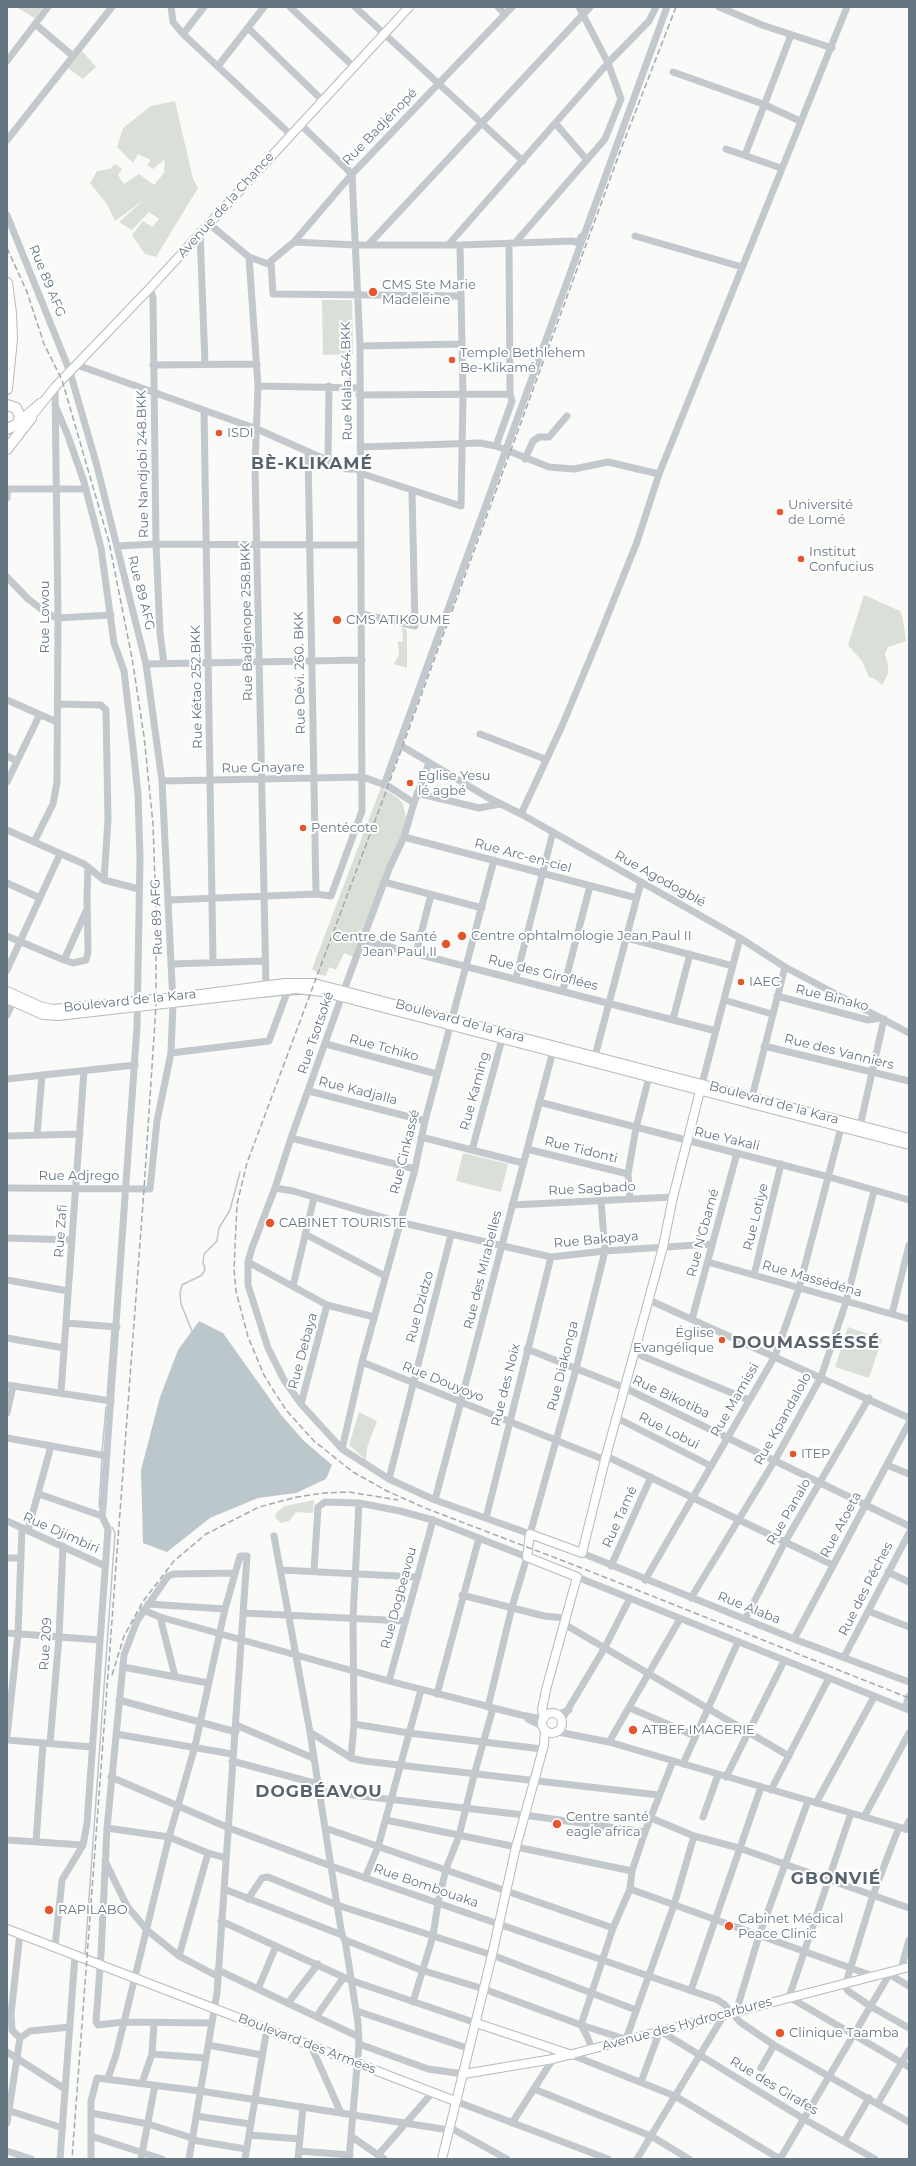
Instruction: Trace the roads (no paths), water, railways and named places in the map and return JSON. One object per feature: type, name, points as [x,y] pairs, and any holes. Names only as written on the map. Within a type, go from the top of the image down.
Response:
[{"type":"highway","points":[[7,283],[11,313],[12,338],[7,389]]},
{"type":"highway","points":[[7,405],[13,406],[19,411],[12,428]]},
{"type":"highway","points":[[7,449],[31,418]]},
{"type":"main road","name":"Avenue de la Chance","points":[[12,428],[31,418],[55,387],[150,288],[290,134],[409,7]]},
{"type":"main road","name":"Avenue de la Chance","points":[[12,428],[29,410],[43,403]]},
{"type":"main road","name":"Boulevard de la Kara","points":[[7,991],[12,999],[38,1013],[53,1016],[266,984],[305,986],[343,993],[452,1020],[649,1077],[752,1096],[909,1138]]},
{"type":"main road","name":"Boulevard de la Kara","points":[[173,997],[288,990],[305,986]]},
{"type":"main road","name":"Boulevard de la Kara","points":[[452,1020],[502,1039],[595,1056],[841,1130],[909,1145]]},
{"type":"main road","points":[[548,1726],[542,1710],[577,1577],[527,1557],[530,1534],[582,1553],[605,1458],[635,1353],[663,1246],[673,1197],[701,1087]]},
{"type":"main road","points":[[544,1700],[548,1710],[558,1718]]},
{"type":"main road","points":[[442,2159],[455,2101],[470,2049],[532,1780],[543,1747],[548,1726],[548,1714],[558,1718]]},
{"type":"main road","points":[[548,1726],[558,1718]]},
{"type":"main road","name":"Boulevard des Armées","points":[[7,1929],[455,2101]]},
{"type":"main road","name":"Avenue des Hydrocarbures","points":[[464,2074],[572,2055],[625,2040],[661,2033],[789,1997],[873,1976],[888,1974],[905,1968]]},
{"type":"main road","points":[[476,2023],[572,2055]]},
{"type":"street","points":[[7,61],[48,7]]},
{"type":"street","points":[[7,140],[10,132],[112,7]]},
{"type":"street","points":[[171,7],[173,22],[183,34],[290,134]]},
{"type":"street","points":[[183,34],[204,7]]},
{"type":"street","points":[[218,66],[264,7]]},
{"type":"street","points":[[290,7],[354,66]]},
{"type":"street","points":[[355,7],[523,161]]},
{"type":"street","points":[[498,7],[505,14]]},
{"type":"street","name":"Rue Badjénopé","points":[[271,265],[271,261],[294,242],[352,174],[512,7]]},
{"type":"street","points":[[496,446],[512,401],[510,394],[512,243],[605,139],[621,99],[608,63],[579,7]]},
{"type":"street","points":[[368,244],[590,7]]},
{"type":"street","points":[[449,244],[608,63],[649,21],[656,7]]},
{"type":"street","points":[[380,783],[400,745],[667,7]]},
{"type":"street","points":[[719,7],[738,16],[832,48]]},
{"type":"street","points":[[521,814],[545,759],[562,726],[634,549],[659,474],[781,168],[832,48],[847,7]]},
{"type":"street","points":[[35,24],[73,56]]},
{"type":"street","points":[[248,28],[322,100]]},
{"type":"street","points":[[745,155],[763,104],[791,35]]},
{"type":"street","points":[[672,72],[763,104],[800,122]]},
{"type":"street","points":[[300,124],[352,174]]},
{"type":"street","points":[[556,124],[587,160]]},
{"type":"street","points":[[726,149],[781,168]]},
{"type":"street","name":"Rue Klala.264.BKK","points":[[316,894],[331,896],[361,816],[363,777],[360,545],[360,346],[352,174]]},
{"type":"street","name":"Rue 89 AFG","points":[[7,215],[70,372],[98,466],[146,664],[162,781],[170,900],[173,997],[171,1052],[157,1121],[151,1189]]},
{"type":"street","points":[[294,242],[356,245],[460,245],[575,242],[589,221]]},
{"type":"street","points":[[208,223],[249,258],[271,265],[273,294],[461,296]]},
{"type":"street","points":[[200,232],[205,364]]},
{"type":"street","points":[[635,236],[742,267]]},
{"type":"street","points":[[77,365],[257,429],[347,469],[360,471],[412,491],[461,506],[463,395],[460,245]]},
{"type":"street","name":"Rue Badjenope 258.BKK","points":[[249,258],[258,386],[255,467],[258,545],[264,961],[266,984]]},
{"type":"street","name":"Rue Nandjobi 248.BKK","points":[[150,288],[153,298],[156,544],[160,633],[164,664]]},
{"type":"street","points":[[360,346],[462,344]]},
{"type":"street","points":[[153,365],[257,364]]},
{"type":"street","points":[[258,386],[328,386],[359,391],[463,395],[510,394]]},
{"type":"street","points":[[328,386],[328,460]]},
{"type":"street","name":"Rue Lowou","points":[[34,842],[53,804],[56,793],[58,618],[55,387]]},
{"type":"street","points":[[55,405],[68,436],[86,489],[101,548],[114,643],[124,671],[138,795],[139,889],[135,1065],[102,1516],[108,1529],[86,1831],[83,1845],[62,1880],[55,1947]]},
{"type":"street","name":"Rue Kétao 252.BKK","points":[[204,411],[213,962]]},
{"type":"street","points":[[525,459],[533,442],[539,437],[549,437],[567,416]]},
{"type":"street","points":[[360,447],[480,443],[496,446],[525,459],[549,467],[574,469],[608,462],[659,474]]},
{"type":"street","name":"Rue Dévi. 260. BKK","points":[[308,452],[311,545],[310,662],[316,894]]},
{"type":"street","points":[[7,498],[7,489],[86,489]]},
{"type":"street","points":[[362,614],[414,626],[412,491]]},
{"type":"street","points":[[117,546],[156,544],[207,546],[360,545]]},
{"type":"street","points":[[7,577],[39,608],[58,618],[111,615]]},
{"type":"street","points":[[146,664],[362,660]]},
{"type":"street","points":[[7,700],[39,716],[57,722]]},
{"type":"street","points":[[57,704],[101,705],[106,710],[108,820],[104,880]]},
{"type":"street","points":[[7,782],[39,716]]},
{"type":"street","points":[[480,734],[545,759]]},
{"type":"street","name":"Rue Agodogblé","points":[[400,745],[500,804],[521,814],[740,938],[785,966],[909,1033]]},
{"type":"street","points":[[7,756],[17,761]]},
{"type":"street","name":"Rue Tsotsoké","points":[[429,763],[417,792],[404,837],[384,882],[343,993],[248,1262],[248,1286],[256,1315],[268,1348],[284,1380],[301,1404],[342,1449],[389,1479],[435,1500],[530,1534]]},
{"type":"street","points":[[363,777],[380,783],[414,803]]},
{"type":"street","name":"Rue Gnayare","points":[[162,781],[363,777]]},
{"type":"street","points":[[417,792],[480,808],[500,804]]},
{"type":"street","points":[[7,830],[88,867],[104,880],[139,889]]},
{"type":"street","points":[[516,978],[553,832]]},
{"type":"street","name":"Rue Arc-en-ciel","points":[[404,837],[637,898]]},
{"type":"street","points":[[7,970],[60,854]]},
{"type":"street","name":"Rue Cinkassé","points":[[342,1449],[362,1362],[399,1222],[415,1169],[421,1137],[437,1074],[494,860]]},
{"type":"street","points":[[7,936],[73,963],[86,960],[88,952],[88,867]]},
{"type":"street","points":[[384,882],[482,908]]},
{"type":"street","points":[[595,1056],[641,882]]},
{"type":"street","points":[[7,883],[40,898]]},
{"type":"street","points":[[563,990],[590,886]]},
{"type":"street","points":[[170,900],[263,898],[316,894]]},
{"type":"street","points":[[416,954],[431,895]]},
{"type":"street","points":[[64,960],[87,908]]},
{"type":"street","points":[[627,938],[733,966]]},
{"type":"street","points":[[701,1087],[740,938]]},
{"type":"street","name":"Rue des Giroflées","points":[[363,940],[610,1002],[716,1031]]},
{"type":"street","points":[[673,1019],[690,954]]},
{"type":"street","points":[[171,964],[264,961]]},
{"type":"street","points":[[752,1096],[785,966]]},
{"type":"street","points":[[171,1052],[269,1041],[288,990]]},
{"type":"street","name":"Rue Binako","points":[[777,996],[868,1020],[883,1018]]},
{"type":"street","points":[[7,1015],[12,999]]},
{"type":"street","points":[[724,1000],[772,1014]]},
{"type":"street","points":[[860,1124],[883,1018]]},
{"type":"street","name":"Rue Kaming","points":[[472,1150],[502,1039]]},
{"type":"street","name":"Rue Tchiko","points":[[326,1044],[437,1074]]},
{"type":"street","name":"Rue des Vanniers","points":[[764,1046],[909,1081]]},
{"type":"street","name":"Rue des Mirabelles","points":[[435,1500],[554,1049]]},
{"type":"street","points":[[7,1079],[135,1065]]},
{"type":"street","name":"Rue Zafi","points":[[61,1392],[84,1071]]},
{"type":"street","points":[[37,1135],[42,1075]]},
{"type":"street","points":[[630,1198],[628,1174],[636,1128],[649,1077]]},
{"type":"street","name":"Rue Kadjalla","points":[[309,1091],[425,1121]]},
{"type":"street","name":"Rue Yakali","points":[[539,1102],[688,1142],[781,1164],[909,1200]]},
{"type":"street","name":"Rue Mamissi","points":[[645,1580],[775,1356],[799,1288],[841,1130]]},
{"type":"street","points":[[7,1136],[80,1134]]},
{"type":"street","points":[[421,1137],[523,1163]]},
{"type":"street","points":[[291,1138],[415,1169]]},
{"type":"street","name":"Rue Tidonti","points":[[527,1149],[628,1174]]},
{"type":"street","name":"Rue N'Gbamé","points":[[692,1319],[737,1153]]},
{"type":"street","name":"Rue Lotiye","points":[[754,1275],[781,1164]]},
{"type":"street","name":"Rue Adjrego","points":[[7,1188],[151,1189]]},
{"type":"street","name":"Rue Bakpaya","points":[[275,1188],[399,1222],[502,1247],[552,1257],[663,1246],[712,1244]]},
{"type":"street","name":"Rue Kpandalolo","points":[[691,1598],[737,1520],[775,1460],[821,1377],[846,1302],[874,1191]]},
{"type":"street","name":"Rue Sagbado","points":[[512,1205],[673,1197]]},
{"type":"street","points":[[293,1286],[314,1198]]},
{"type":"street","name":"Rue Diakonga","points":[[530,1534],[576,1368],[605,1251],[601,1201]]},
{"type":"street","points":[[305,1234],[385,1276]]},
{"type":"street","name":"Rue Dzidzo","points":[[389,1479],[451,1234]]},
{"type":"street","points":[[7,1238],[72,1240]]},
{"type":"street","points":[[892,1314],[909,1245]]},
{"type":"street","name":"Rue des Noix","points":[[486,1518],[509,1422],[552,1257]]},
{"type":"street","points":[[248,1262],[327,1305],[374,1317]]},
{"type":"street","name":"Rue Massédéna","points":[[708,1262],[909,1319]]},
{"type":"street","points":[[7,1280],[68,1291]]},
{"type":"street","points":[[649,1300],[869,1398],[909,1418]]},
{"type":"street","name":"Rue Debaya","points":[[301,1404],[327,1305]]},
{"type":"street","points":[[66,1323],[117,1327]]},
{"type":"street","points":[[7,1338],[64,1348]]},
{"type":"street","name":"Rue Bikotiba","points":[[528,1349],[624,1388],[728,1437],[909,1526]]},
{"type":"street","points":[[635,1353],[749,1400]]},
{"type":"street","name":"Rue Douyoyo","points":[[362,1362],[509,1422],[651,1477],[737,1520],[833,1565]]},
{"type":"street","points":[[7,1413],[10,1385],[111,1401]]},
{"type":"street","name":"Rue Panalo","points":[[745,1619],[785,1542],[869,1398]]},
{"type":"street","name":"Rue Lobui","points":[[617,1418],[711,1466]]},
{"type":"street","name":"Rue Atoeta","points":[[794,1639],[909,1423]]},
{"type":"street","points":[[7,1438],[107,1456]]},
{"type":"street","points":[[7,1736],[18,1634],[20,1558],[25,1529],[39,1494],[51,1446]]},
{"type":"street","points":[[887,1465],[909,1474]]},
{"type":"street","name":"Rue Tamé","points":[[611,1566],[651,1477]]},
{"type":"street","points":[[39,1494],[102,1516]]},
{"type":"street","points":[[314,1571],[318,1507],[325,1502],[359,1503],[388,1508],[433,1520],[527,1557],[512,1608],[483,1742],[458,1836],[446,1869],[438,1903],[433,1936],[413,2002]]},
{"type":"street","points":[[351,1758],[354,1724],[352,1618],[356,1573],[359,1503]]},
{"type":"street","name":"Rue Dogbeavou","points":[[389,1681],[433,1520]]},
{"type":"street","name":"Rue Djimbiri","points":[[7,1521],[105,1566]]},
{"type":"street","name":"Rue des Pêches","points":[[844,1657],[909,1532]]},
{"type":"street","points":[[274,1536],[310,1732],[336,1905],[343,1938],[347,1978],[357,2011],[359,2041],[354,2115],[349,2157],[299,2151]]},
{"type":"street","points":[[436,1694],[462,1595],[479,1538]]},
{"type":"street","name":"Rue 209","points":[[36,1842],[59,1637],[63,1546]]},
{"type":"street","name":"Rue Alaba","points":[[582,1553],[645,1580],[794,1639],[909,1682]]},
{"type":"street","points":[[108,2078],[124,2022],[169,1837],[195,1746],[199,1721],[225,1609],[240,1556],[247,1556],[218,1973],[212,2023],[189,2159]]},
{"type":"street","points":[[7,1558],[20,1558]]},
{"type":"street","points":[[281,1570],[418,1577]]},
{"type":"street","points":[[888,1572],[909,1582]]},
{"type":"street","points":[[212,2023],[96,2023],[107,1828],[124,1655],[131,1635],[146,1607],[170,1574],[235,1573]]},
{"type":"street","points":[[577,1577],[680,1620],[907,1709],[909,1696]]},
{"type":"street","points":[[462,1595],[565,1621],[604,1649],[789,1756]]},
{"type":"street","points":[[570,1733],[558,1718],[569,1710],[604,1649],[630,1598]]},
{"type":"street","points":[[146,1607],[225,1609]]},
{"type":"street","points":[[146,1607],[160,1617],[421,1690],[521,1715],[570,1733],[609,1742],[905,1828]]},
{"type":"street","points":[[868,1611],[909,1627]]},
{"type":"street","points":[[244,1613],[405,1621]]},
{"type":"street","points":[[160,1617],[175,1676]]},
{"type":"street","points":[[609,1742],[680,1620]]},
{"type":"street","points":[[7,1633],[100,1640]]},
{"type":"street","points":[[683,1764],[738,1642]]},
{"type":"street","points":[[703,1817],[722,1776],[749,1733],[784,1661]]},
{"type":"street","points":[[123,1667],[208,1683]]},
{"type":"street","points":[[771,1790],[829,1678]]},
{"type":"street","points":[[365,1878],[378,1847],[421,1690]]},
{"type":"street","points":[[816,1803],[874,1697]]},
{"type":"street","points":[[119,1700],[199,1721],[236,1728],[313,1758]]},
{"type":"street","points":[[630,1708],[695,1736]]},
{"type":"street","points":[[354,1724],[483,1742],[543,1747]]},
{"type":"street","points":[[310,1732],[351,1758],[474,1775],[532,1780],[659,1795]]},
{"type":"street","points":[[864,1817],[909,1733]]},
{"type":"street","points":[[116,1734],[195,1746],[232,1757],[318,1788],[646,1832]]},
{"type":"street","points":[[7,1740],[92,1747]]},
{"type":"street","points":[[592,2050],[581,2025],[593,1993],[613,1928],[630,1889],[632,1871],[659,1795],[673,1761]]},
{"type":"street","name":"Rue Bombouaka","points":[[111,1777],[229,1828],[331,1866],[722,2002],[740,2022],[774,2045],[909,2122]]},
{"type":"street","points":[[691,1990],[761,1787]]},
{"type":"street","points":[[637,2159],[700,2055],[731,2013],[808,1801]]},
{"type":"street","points":[[851,1813],[789,1997],[909,2067]]},
{"type":"street","points":[[651,1818],[694,1836],[739,1848],[785,1866],[909,1908]]},
{"type":"street","points":[[386,1820],[632,1871]]},
{"type":"street","points":[[909,1820],[873,1895],[845,1983],[848,1991],[870,2006],[909,2028]]},
{"type":"street","points":[[107,1828],[169,1837],[208,1853],[226,1858]]},
{"type":"street","points":[[324,1828],[613,1928]]},
{"type":"street","points":[[224,1889],[422,1970],[484,1989],[625,2040],[674,1905],[694,1836]]},
{"type":"street","points":[[7,1840],[83,1845]]},
{"type":"street","points":[[179,1956],[208,1853]]},
{"type":"street","points":[[105,1861],[127,1906],[147,1930],[179,1956],[288,2003],[359,2041],[428,2069],[464,2074]]},
{"type":"street","points":[[248,1899],[262,1878],[266,1877],[336,1905],[492,1955],[636,2010]]},
{"type":"street","points":[[630,1889],[873,1976]]},
{"type":"street","points":[[221,1921],[347,1978],[476,2023]]},
{"type":"street","points":[[20,1933],[10,1983],[9,2015],[12,2030],[20,2038]]},
{"type":"street","points":[[905,1968],[909,1940]]},
{"type":"street","points":[[258,1989],[276,1946]]},
{"type":"street","points":[[60,2159],[75,1955]]},
{"type":"street","points":[[288,2003],[318,1964]]},
{"type":"street","points":[[572,2055],[675,2096],[780,2159],[888,1974],[909,1986]]},
{"type":"street","points":[[316,2017],[347,1978]]},
{"type":"street","points":[[357,2011],[470,2049]]},
{"type":"street","points":[[142,2083],[152,2054],[154,2024]]},
{"type":"street","points":[[7,2123],[20,2038],[30,2031],[70,2027]]},
{"type":"street","points":[[245,2159],[267,2028]]},
{"type":"street","points":[[641,2082],[661,2033]]},
{"type":"street","name":"Rue des Girafes","points":[[661,2033],[700,2055],[804,2119],[875,2159]]},
{"type":"street","points":[[208,2045],[262,2055]]},
{"type":"street","points":[[761,2068],[774,2045]]},
{"type":"street","points":[[311,2046],[341,2113]]},
{"type":"street","points":[[512,2123],[553,2059],[554,2048]]},
{"type":"street","points":[[878,2103],[909,2050]]},
{"type":"street","points":[[7,2052],[18,2057],[65,2089]]},
{"type":"street","points":[[152,2054],[206,2058]]},
{"type":"street","points":[[91,2159],[91,2112],[96,2079],[108,2078],[255,2099],[405,2124],[449,2129],[507,2159]]},
{"type":"street","points":[[141,2156],[155,2085]]},
{"type":"street","points":[[534,2089],[651,2136],[689,2159]]},
{"type":"street","points":[[352,2137],[381,2157],[405,2124],[432,2093]]},
{"type":"street","points":[[844,2141],[869,2098]]},
{"type":"street","name":"Boulevard des Armées","points":[[455,2101],[608,2159]]},
{"type":"street","points":[[298,2159],[303,2107]]},
{"type":"street","points":[[8,2110],[63,2128]]},
{"type":"street","points":[[91,2112],[148,2124],[192,2139],[246,2149]]},
{"type":"street","points":[[196,2116],[250,2124]]},
{"type":"street","points":[[248,2135],[300,2139]]},
{"type":"street","points":[[91,2136],[141,2156],[162,2159]]},
{"type":"street","points":[[7,2151],[31,2159]]},
{"type":"street","points":[[586,2159],[591,2152]]},
{"type":"waterway","points":[[289,995],[305,994]]},
{"type":"waterway","points":[[265,997],[283,995]]},
{"type":"waterway","points":[[192,1331],[181,1304],[180,1293],[182,1285],[202,1275],[205,1270],[203,1262],[204,1254],[217,1241],[219,1228],[230,1210],[240,1172]]},
{"type":"waterway","points":[[107,1398],[112,1330]]},
{"type":"waterway","points":[[102,1453],[106,1407]]},
{"type":"waterway","points":[[99,1507],[102,1458]]},
{"type":"waterway","points":[[85,1954],[115,1533],[112,1527]]},
{"type":"railway","points":[[676,7],[621,149],[388,786],[247,1163],[237,1204],[234,1269],[236,1291],[248,1337],[264,1375],[275,1393],[287,1411],[314,1441],[353,1472],[387,1491],[425,1508],[574,1565],[909,1698]]},
{"type":"railway","points":[[7,248],[27,292],[44,344],[62,380],[109,542],[132,658],[144,736],[153,824],[156,911],[156,1005],[144,1189],[72,2159]]},
{"type":"railway","points":[[112,1675],[124,1636],[144,1600],[174,1561],[206,1534],[259,1507],[297,1497],[324,1493],[349,1492],[398,1500]]},
{"type":"place","name":"CMS Ste Marie Madeleine","points":[[373,292]]},
{"type":"place","name":"Temple Bethlehem Be-Klikamé","points":[[452,360]]},
{"type":"place","name":"ISDI","points":[[219,433]]},
{"type":"place","name":"Université de Lomé","points":[[780,512]]},
{"type":"place","name":"Institut Confucius","points":[[801,559]]},
{"type":"place","name":"CMS ATIKOUME","points":[[337,620]]},
{"type":"place","name":"Eglise Yesu lé agbé","points":[[410,783]]},
{"type":"place","name":"Pentécote","points":[[303,828]]},
{"type":"place","name":"Centre ophtalmologie Jean Paul II","points":[[462,936]]},
{"type":"place","name":"Centre de Santé Jean Paul II","points":[[446,944]]},
{"type":"place","name":"IAEC","points":[[741,982]]},
{"type":"place","name":"CABINET TOURISTE","points":[[270,1223]]},
{"type":"place","name":"Église Evangélique","points":[[722,1340]]},
{"type":"place","name":"ITEP","points":[[793,1454]]},
{"type":"place","name":"ATBEF IMAGERIE","points":[[633,1730]]},
{"type":"place","name":"Centre santé eagle africa","points":[[557,1824]]},
{"type":"place","name":"RAPILABO","points":[[49,1910]]},
{"type":"place","name":"Cabinet Médical Peace Clinic","points":[[729,1926]]},
{"type":"place","name":"Clinique Taamba","points":[[780,2033]]},
{"type":"district","name":"BÈ-KLIKAMÉ","points":[[312,464]]},
{"type":"district","name":"DOUMASSÉSSÉ","points":[[806,1343]]},
{"type":"district","name":"DOGBÉAVOU","points":[[319,1792]]},
{"type":"district","name":"GBONVIÉ","points":[[836,1879]]}]
